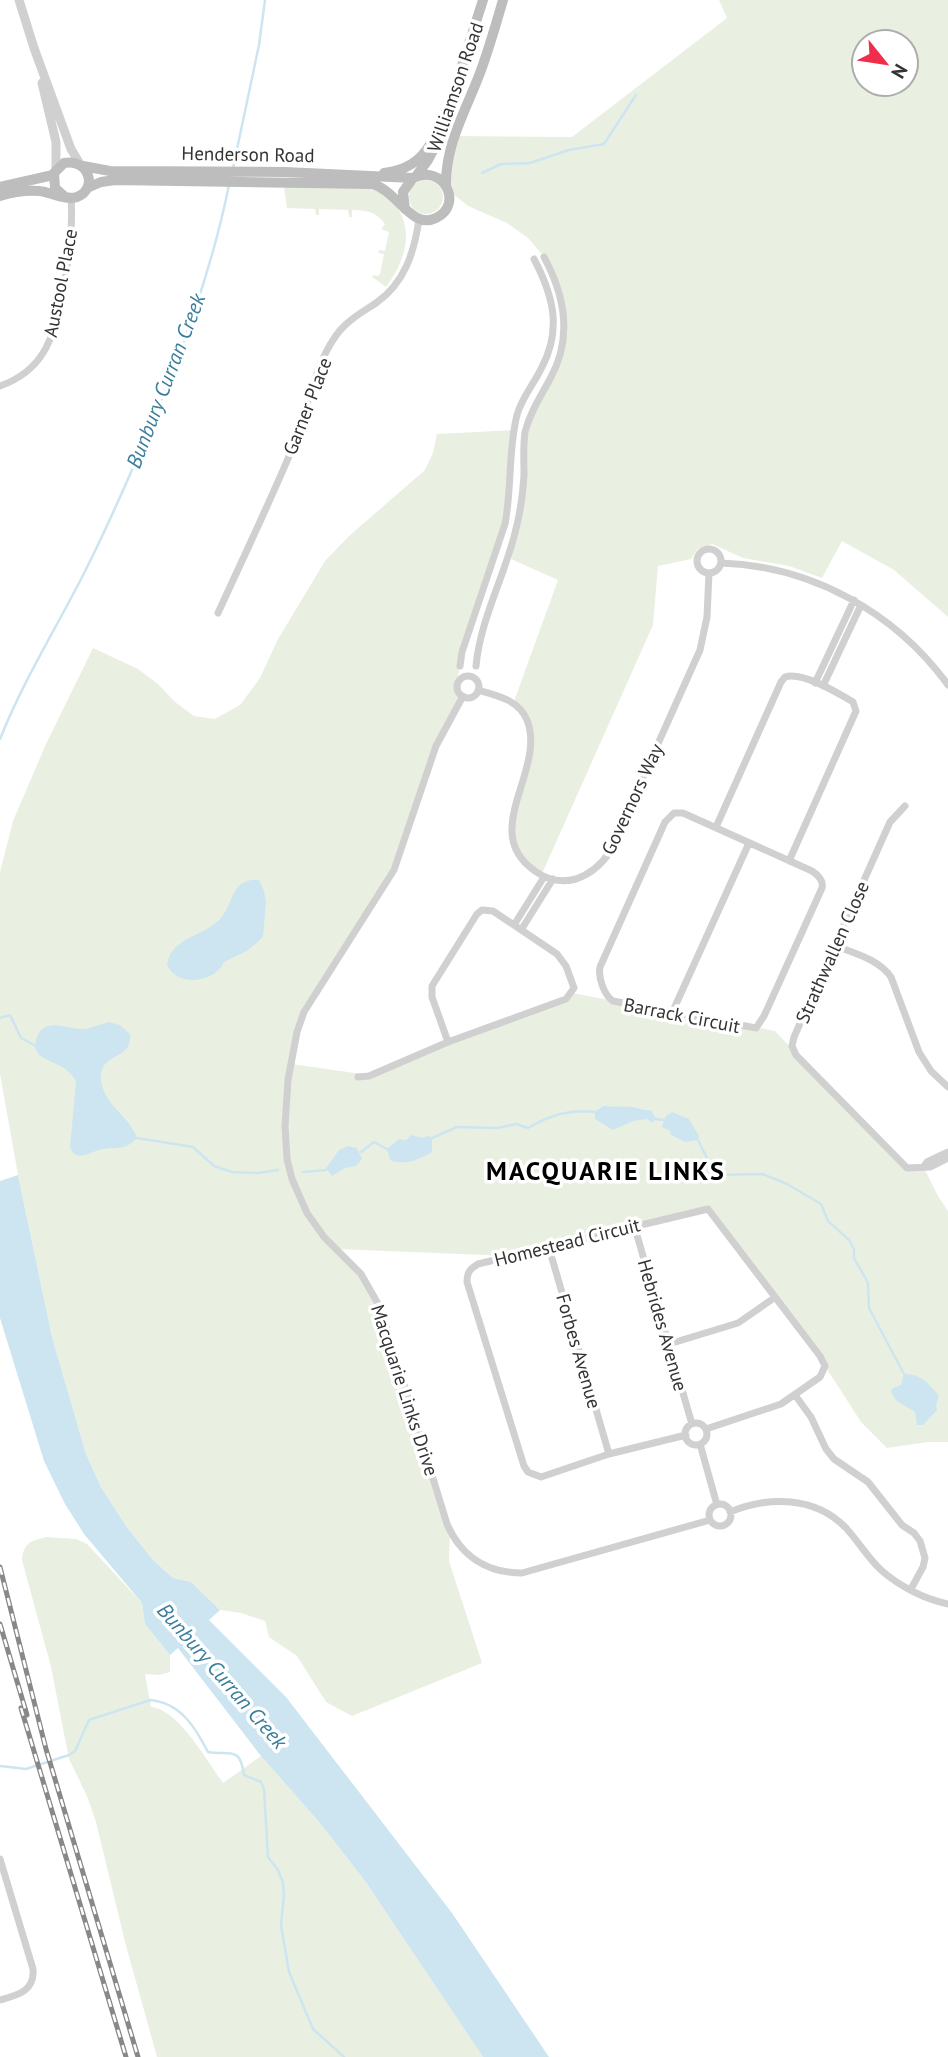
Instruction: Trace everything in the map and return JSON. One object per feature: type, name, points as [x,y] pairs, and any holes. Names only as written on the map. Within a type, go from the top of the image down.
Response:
[{"type":"main road","name":"Williamson Road","points":[[415,177],[434,150],[483,0]]},
{"type":"main road","name":"Williamson Road","points":[[446,186],[446,163],[450,149],[481,70],[503,0]]},
{"type":"main road","points":[[366,174],[402,169],[418,160],[435,136],[450,98]]},
{"type":"main road","points":[[0,187],[55,173],[67,162],[81,165],[89,178],[87,188],[80,195],[67,197],[36,190],[0,196]]},
{"type":"main road","name":"Henderson Road","points":[[81,165],[110,171],[184,175],[283,177],[366,174],[415,177]]},
{"type":"main road","points":[[55,173],[55,188],[67,197]]},
{"type":"main road","name":"Henderson Road","points":[[87,188],[109,181],[184,175]]},
{"type":"main road","points":[[433,176],[446,186],[449,198],[442,214],[431,220],[419,220],[405,209],[403,192],[415,177],[433,176]]},
{"type":"main road","name":"Henderson Road","points":[[283,177],[373,184],[386,189],[405,209]]},
{"type":"street","points":[[19,0],[71,149],[81,165]]},
{"type":"street","points":[[34,48],[56,142],[55,173]]},
{"type":"street","name":"Austool Place","points":[[0,386],[32,366],[44,353],[52,335],[71,233],[67,197]]},
{"type":"street","name":"Garner Place","points":[[218,613],[295,440],[335,337],[348,322],[388,294],[397,283],[410,258],[419,220]]},
{"type":"street","points":[[476,666],[477,653],[519,516],[526,431],[540,395],[560,359],[563,344],[562,299],[544,257]]},
{"type":"street","points":[[460,666],[462,652],[505,524],[517,415],[543,367],[553,336],[554,307],[534,259]]},
{"type":"street","points":[[707,550],[714,551],[721,563],[716,571],[709,573],[699,567],[697,560],[700,554],[707,550]]},
{"type":"street","points":[[721,563],[772,569],[810,579],[858,603],[913,642],[948,685]]},
{"type":"street","name":"Governors Way","points":[[478,690],[503,697],[527,718],[528,759],[511,830],[512,842],[521,859],[544,877],[566,881],[586,875],[601,864],[609,853],[700,650],[707,617],[709,573]]},
{"type":"street","points":[[819,684],[858,603]]},
{"type":"street","points":[[716,827],[781,682],[790,675],[819,684],[853,702],[856,711],[789,861]]},
{"type":"street","points":[[469,676],[475,679],[478,690],[471,696],[463,696],[457,685],[463,677],[469,676]]},
{"type":"street","name":"Macquarie Links Drive","points":[[463,696],[436,746],[394,870],[304,1012],[293,1048],[286,1105],[287,1159],[292,1179],[307,1213],[361,1274],[382,1309],[447,1524],[455,1540],[468,1555],[489,1569],[522,1573],[710,1520]]},
{"type":"street","name":"Strathwallen Close","points":[[905,806],[890,822],[794,1037],[793,1050],[902,1164],[914,1169],[924,1166]]},
{"type":"street","name":"Barrack Circuit","points":[[681,812],[750,843],[817,874],[822,885],[761,1024],[751,1028],[608,998],[600,978],[600,967],[666,820],[674,813],[681,812]]},
{"type":"street","points":[[672,1013],[750,843]]},
{"type":"street","points":[[517,927],[544,877]]},
{"type":"street","points":[[517,927],[553,879]]},
{"type":"street","points":[[358,1077],[369,1076],[448,1042],[566,999],[574,988],[561,959],[494,911],[482,910],[434,979],[432,986],[432,997],[448,1042]]},
{"type":"street","points":[[836,946],[876,962],[887,971],[919,1052],[931,1070],[948,1087]]},
{"type":"street","points":[[924,1166],[948,1152]]},
{"type":"street","points":[[924,1166],[930,1167],[948,1158]]},
{"type":"street","name":"Homestead Circuit","points":[[686,1435],[609,1454],[541,1477],[528,1472],[467,1275],[478,1264],[708,1209],[824,1363],[824,1371],[820,1377],[776,1407],[706,1429]]},
{"type":"street","name":"Hebrides Avenue","points":[[634,1225],[692,1424]]},
{"type":"street","name":"Forbes Avenue","points":[[549,1248],[609,1454]]},
{"type":"street","points":[[669,1344],[738,1323],[775,1297]]},
{"type":"street","points":[[795,1395],[811,1417],[826,1449],[834,1459],[868,1482],[893,1515],[920,1541],[925,1558],[911,1589]]},
{"type":"street","points":[[692,1424],[700,1424],[706,1429],[706,1438],[700,1444],[691,1443],[686,1435],[692,1424]]},
{"type":"street","points":[[700,1444],[717,1505]]},
{"type":"street","points":[[730,1512],[776,1501],[808,1504],[837,1520],[880,1569],[895,1581],[924,1597],[948,1604]]},
{"type":"street","points":[[717,1505],[725,1506],[730,1512],[730,1519],[724,1525],[710,1520],[711,1509],[717,1505]]},
{"type":"street","points":[[0,1859],[33,1969],[31,1986],[19,1994],[0,2000]]},
{"type":"green space","points":[[719,0],[948,0],[948,617],[894,570],[842,541],[822,578],[789,566],[743,558],[712,544],[698,549],[691,559],[658,566],[653,625],[541,876],[511,841],[528,759],[527,718],[513,704],[558,580],[511,559],[522,496],[525,437],[559,360],[564,315],[544,257],[528,238],[507,223],[468,206],[448,190],[455,136],[572,137],[727,18]]},
{"type":"green space","points":[[426,180],[438,185],[443,197],[438,209],[426,214],[414,209],[409,197],[414,185]]},
{"type":"green space","points":[[284,187],[360,187],[379,192],[392,201],[402,217],[406,238],[402,259],[386,287],[372,277],[380,274],[384,254],[378,253],[379,250],[385,251],[389,232],[381,229],[385,224],[381,220],[371,212],[352,210],[352,217],[349,217],[348,210],[319,209],[319,215],[316,215],[315,209],[287,208]]},
{"type":"green space","name":"MACQUARIE LINKS","points":[[514,430],[504,530],[463,649],[456,688],[462,695],[445,726],[394,870],[304,1010],[291,1064],[369,1075],[572,993],[775,1031],[906,1168],[923,1166],[948,1211],[948,1442],[887,1448],[861,1422],[825,1366],[709,1209],[511,1256],[336,1249],[375,1295],[450,1531],[449,1561],[482,1663],[352,1716],[326,1702],[297,1656],[269,1637],[265,1621],[220,1610],[191,1582],[173,1578],[153,1560],[126,1526],[101,1487],[86,1454],[52,1337],[0,1074],[0,872],[13,821],[46,744],[93,648],[138,669],[194,716],[215,719],[240,705],[260,678],[278,639],[325,561],[349,536],[425,470],[433,453],[437,434]]},
{"type":"green space","points":[[47,1537],[76,1539],[87,1544],[142,1603],[145,1624],[170,1655],[170,1672],[159,1675],[145,1674],[151,1707],[171,1716],[181,1726],[223,1783],[261,1756],[319,1822],[365,1881],[483,2057],[157,2057],[96,1822],[69,1759],[51,1667],[22,1560],[29,1543]]},
{"type":"water","points":[[252,880],[259,880],[264,891],[266,902],[263,937],[247,951],[224,962],[220,969],[205,978],[187,980],[172,972],[167,964],[175,948],[219,920],[236,890]]},
{"type":"water","points":[[109,1022],[120,1025],[130,1034],[126,1049],[110,1060],[102,1071],[103,1089],[137,1138],[123,1147],[79,1156],[70,1147],[76,1082],[64,1068],[37,1052],[37,1037],[41,1030],[48,1026],[85,1029]]},
{"type":"water","points":[[603,1106],[651,1110],[656,1119],[652,1123],[647,1119],[633,1121],[613,1130],[595,1119],[595,1112]]},
{"type":"water","points":[[672,1112],[689,1119],[699,1136],[698,1140],[685,1142],[662,1127],[665,1117]]},
{"type":"water","points":[[411,1135],[424,1138],[427,1135],[432,1138],[432,1152],[411,1161],[390,1160],[387,1149],[399,1139],[406,1140]]},
{"type":"water","points":[[348,1146],[357,1148],[362,1159],[356,1166],[345,1168],[332,1176],[326,1168],[339,1150]]},
{"type":"water","points":[[18,1175],[52,1337],[86,1454],[101,1487],[126,1526],[153,1560],[173,1578],[191,1582],[220,1610],[209,1620],[286,1697],[452,1913],[549,2057],[483,2057],[365,1881],[319,1822],[261,1756],[178,1648],[170,1655],[145,1624],[142,1603],[84,1534],[65,1504],[44,1461],[0,1318],[0,1181]]},
{"type":"water","points":[[904,1374],[915,1375],[924,1380],[939,1396],[937,1410],[923,1425],[917,1425],[915,1412],[900,1403],[892,1394],[891,1389],[901,1385]]},
{"type":"waterway","name":"Bunbury Curran Creek","points":[[233,168],[259,45],[265,0]]},
{"type":"waterway","points":[[482,173],[501,164],[530,163],[569,150],[604,144],[636,95]]},
{"type":"waterway","name":"Bunbury Curran Creek","points":[[0,739],[96,548],[157,411],[203,284],[229,185]]},
{"type":"waterway","points":[[0,1018],[10,1015],[21,1038],[36,1046]]},
{"type":"waterway","points":[[432,1138],[457,1127],[498,1128],[516,1124],[528,1128],[560,1114],[595,1112]]},
{"type":"waterway","points":[[656,1119],[663,1120]]},
{"type":"waterway","points":[[137,1138],[193,1147],[214,1166],[232,1172],[259,1173],[278,1170]]},
{"type":"waterway","points":[[698,1140],[715,1175],[762,1174],[787,1184],[821,1204],[828,1221],[849,1240],[854,1249],[854,1258],[868,1283],[869,1308],[904,1374]]},
{"type":"waterway","points":[[361,1152],[374,1142],[387,1149]]},
{"type":"waterway","points":[[303,1172],[326,1170]]},
{"type":"waterway","points":[[0,1766],[26,1769],[69,1755],[75,1751],[89,1720],[150,1700],[179,1711],[192,1725],[208,1752],[237,1756],[244,1775],[261,1782],[264,1789],[268,1857],[278,1870],[283,1883],[281,1925],[289,1972],[313,2029],[344,2057]]},
{"type":"railway","points":[[0,1567],[46,1749],[138,2057]]},
{"type":"railway","points":[[0,1624],[27,1715]]},
{"type":"railway","points":[[21,1708],[126,2057]]},
{"type":"district","name":"MACQUARIE LINKS","points":[[606,1171]]}]
